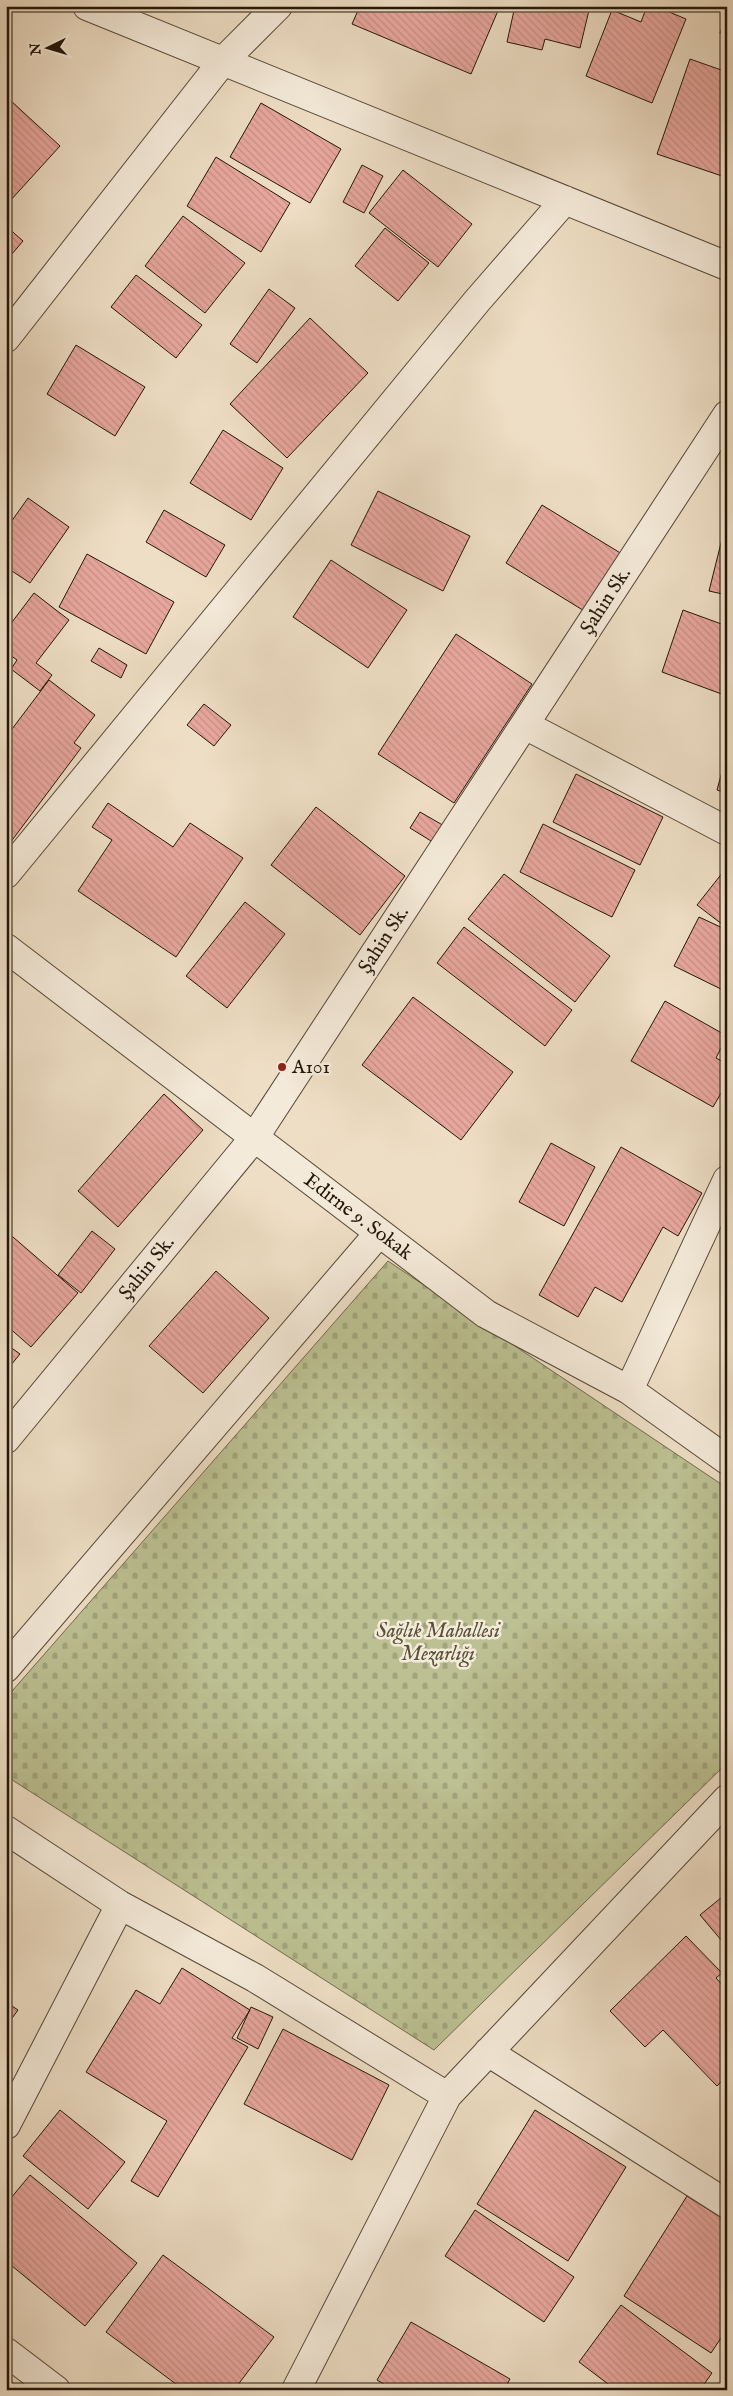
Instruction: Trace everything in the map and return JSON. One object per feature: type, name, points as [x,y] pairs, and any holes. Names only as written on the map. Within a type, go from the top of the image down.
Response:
[{"type":"street","points":[[87,6],[727,266]]},
{"type":"street","points":[[6,338],[223,61],[278,6]]},
{"type":"street","points":[[6,874],[477,301],[565,200]]},
{"type":"street","name":"Şahin Sk.","points":[[6,1439],[254,1138],[727,415]]},
{"type":"street","points":[[525,725],[727,831]]},
{"type":"street","name":"Edirne 9. Sokak","points":[[6,948],[486,1314],[628,1390],[727,1460]]},
{"type":"street","points":[[628,1390],[727,1180]]},
{"type":"street","points":[[6,1668],[379,1233]]},
{"type":"street","points":[[296,2390],[447,2096],[727,1799]]},
{"type":"street","points":[[6,1830],[120,1905],[255,1978],[447,2096]]},
{"type":"street","points":[[6,2125],[120,1905]]},
{"type":"street","points":[[488,2052],[727,2204]]},
{"type":"street","points":[[6,2352],[56,2390]]},
{"type":"green space","name":"Sağlık Mahallesi Mezarlığı","points":[[388,1261],[727,1488],[727,1763],[434,2050],[6,1776],[6,1698]]},
{"type":"building","points":[[360,6],[500,6],[471,74],[352,24]]},
{"type":"building","points":[[515,6],[590,6],[580,48],[545,39],[542,50],[507,42]]},
{"type":"building","points":[[647,6],[655,6],[686,19],[652,103],[586,76],[612,10],[641,22]]},
{"type":"building","points":[[727,13],[727,36],[720,33]]},
{"type":"building","points":[[690,59],[727,72],[727,160],[722,176],[657,154]]},
{"type":"building","points":[[10,100],[60,146],[9,202],[6,199],[6,105]]},
{"type":"building","points":[[261,103],[341,149],[310,203],[230,157]]},
{"type":"building","points":[[216,157],[290,203],[261,252],[187,206]]},
{"type":"building","points":[[362,165],[383,176],[364,213],[343,202]]},
{"type":"building","points":[[403,170],[472,224],[438,267],[369,213]]},
{"type":"building","points":[[183,216],[245,263],[205,313],[145,266]]},
{"type":"building","points":[[6,226],[23,241],[6,261]]},
{"type":"building","points":[[385,228],[429,263],[398,301],[355,266]]},
{"type":"building","points":[[136,275],[202,325],[176,358],[111,307]]},
{"type":"building","points":[[269,289],[295,308],[257,363],[230,344]]},
{"type":"building","points":[[310,318],[368,373],[287,458],[230,404]]},
{"type":"building","points":[[76,345],[145,387],[115,436],[47,394]]},
{"type":"building","points":[[223,430],[283,468],[251,520],[190,483]]},
{"type":"building","points":[[378,491],[470,536],[443,591],[351,545]]},
{"type":"building","points":[[28,498],[69,527],[30,583],[6,567],[6,529]]},
{"type":"building","points":[[542,505],[622,554],[586,612],[506,563]]},
{"type":"building","points":[[164,510],[225,545],[206,577],[146,542]]},
{"type":"building","points":[[722,539],[727,540],[727,595],[709,591]]},
{"type":"building","points":[[87,554],[174,602],[146,654],[59,607]]},
{"type":"building","points":[[331,560],[407,610],[368,668],[293,617]]},
{"type":"building","points":[[34,593],[69,620],[36,663],[52,675],[40,691],[11,669],[17,660],[6,652],[6,630]]},
{"type":"building","points":[[683,610],[727,626],[727,696],[662,672]]},
{"type":"building","points":[[456,634],[532,684],[454,803],[378,754]]},
{"type":"building","points":[[99,648],[127,665],[121,678],[91,661]]},
{"type":"building","points":[[49,680],[95,715],[74,743],[81,748],[7,847],[6,737]]},
{"type":"building","points":[[204,704],[231,725],[214,746],[187,725]]},
{"type":"building","points":[[723,768],[727,769],[727,793],[717,790]]},
{"type":"building","points":[[576,774],[663,817],[640,865],[553,822]]},
{"type":"building","points":[[108,803],[173,847],[190,823],[243,858],[176,957],[78,891],[112,840],[92,827]]},
{"type":"building","points":[[316,807],[405,876],[360,935],[271,865]]},
{"type":"building","points":[[420,812],[446,827],[436,844],[410,828]]},
{"type":"building","points":[[543,824],[635,870],[612,917],[520,872]]},
{"type":"building","points":[[727,867],[727,928],[697,905]]},
{"type":"building","points":[[504,874],[610,956],[575,1002],[468,919]]},
{"type":"building","points":[[245,902],[285,934],[227,1008],[186,976]]},
{"type":"building","points":[[699,917],[727,930],[727,992],[674,966]]},
{"type":"building","points":[[464,927],[572,1010],[545,1046],[437,963]]},
{"type":"building","points":[[413,997],[513,1072],[461,1140],[362,1065]]},
{"type":"building","points":[[665,1001],[727,1036],[716,1058],[727,1064],[727,1083],[713,1107],[631,1061]]},
{"type":"building","points":[[164,1094],[203,1130],[118,1227],[78,1191]]},
{"type":"building","points":[[551,1143],[595,1167],[564,1226],[519,1202]]},
{"type":"building","points":[[621,1147],[702,1193],[678,1236],[663,1227],[622,1302],[595,1287],[578,1317],[539,1295]]},
{"type":"building","points":[[6,1231],[78,1293],[31,1347],[6,1325]]},
{"type":"building","points":[[92,1231],[115,1249],[81,1293],[58,1275]]},
{"type":"building","points":[[216,1271],[269,1318],[203,1393],[149,1346]]},
{"type":"building","points":[[6,1344],[20,1354],[6,1371]]},
{"type":"building","points":[[727,1893],[727,1947],[700,1915]]},
{"type":"building","points":[[686,1936],[722,1973],[716,1978],[727,1990],[727,2076],[717,2086],[663,2030],[645,2047],[610,2011]]},
{"type":"building","points":[[182,1968],[250,2010],[232,2038],[248,2047],[158,2197],[131,2181],[167,2121],[86,2072],[136,1990],[160,2004]]},
{"type":"building","points":[[6,2002],[18,2010],[7,2025],[6,2024]]},
{"type":"building","points":[[251,2007],[273,2017],[258,2049],[237,2038]]},
{"type":"building","points":[[283,2029],[389,2085],[352,2160],[244,2104]]},
{"type":"building","points":[[60,2110],[125,2162],[88,2209],[23,2156]]},
{"type":"building","points":[[535,2110],[626,2167],[568,2261],[477,2204]]},
{"type":"building","points":[[30,2175],[137,2263],[85,2326],[6,2261],[6,2204]]},
{"type":"building","points":[[687,2196],[727,2221],[727,2329],[711,2353],[624,2296]]},
{"type":"building","points":[[475,2210],[574,2277],[544,2322],[445,2256]]},
{"type":"building","points":[[163,2255],[274,2337],[234,2390],[184,2390],[106,2332]]},
{"type":"building","points":[[621,2305],[712,2373],[700,2390],[616,2390],[579,2362]]},
{"type":"building","points":[[411,2322],[510,2379],[504,2390],[394,2390],[377,2380]]},
{"type":"place","name":"A101","points":[[282,1067]]}]
